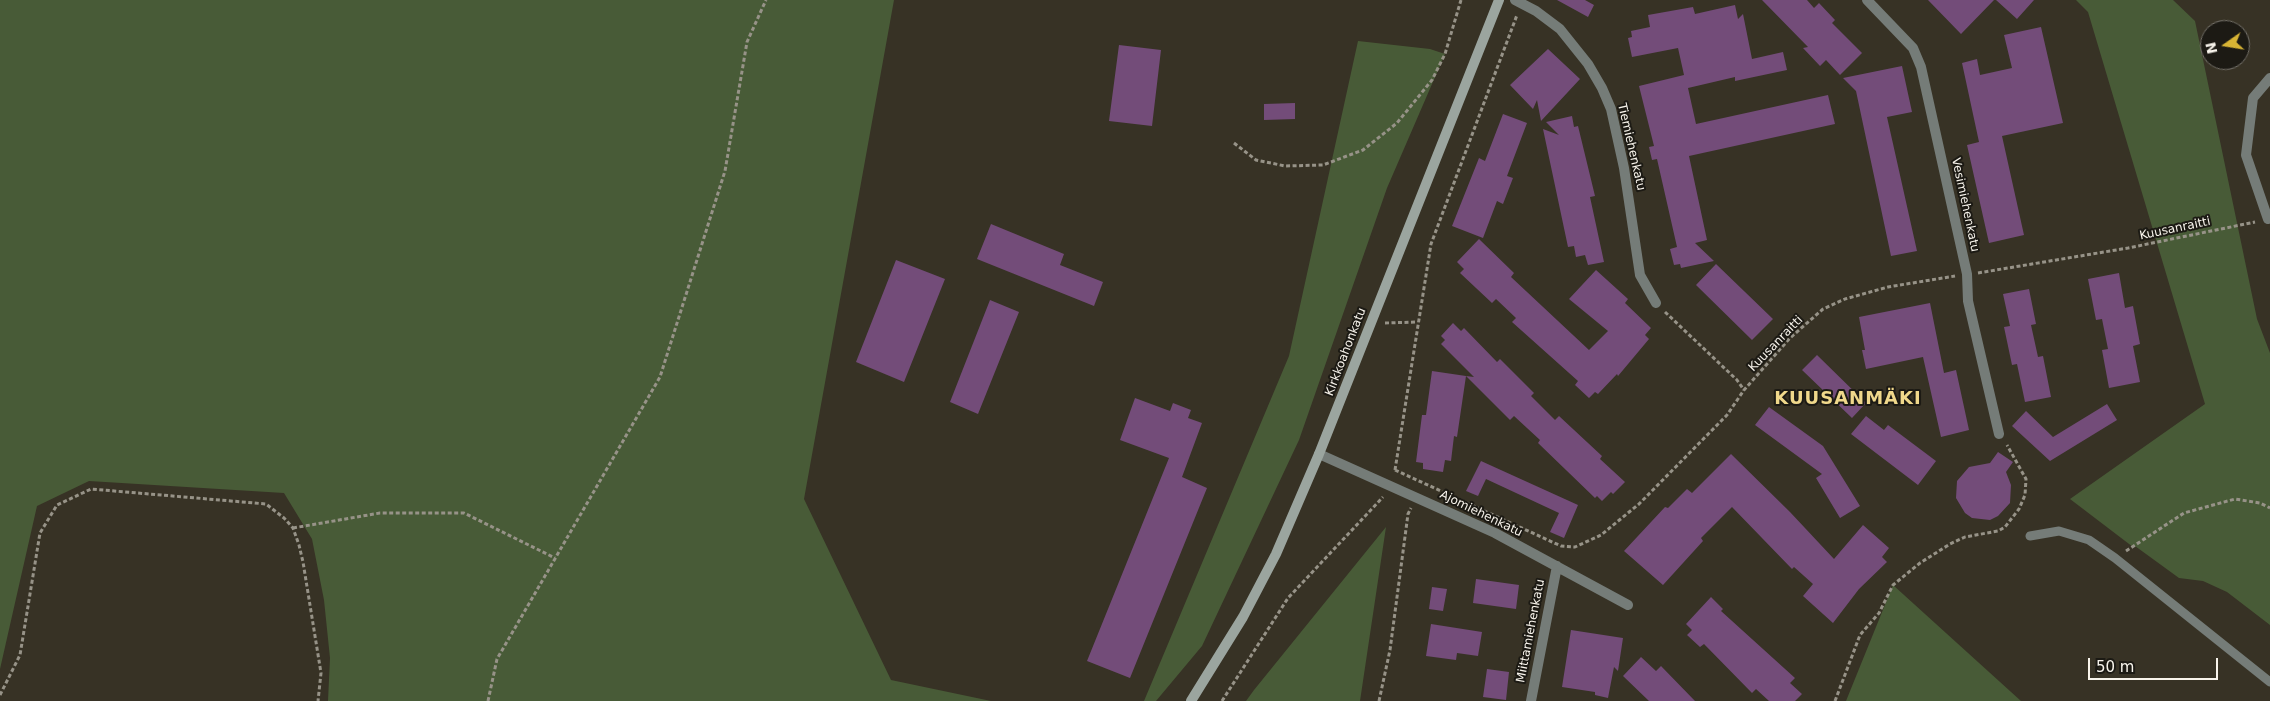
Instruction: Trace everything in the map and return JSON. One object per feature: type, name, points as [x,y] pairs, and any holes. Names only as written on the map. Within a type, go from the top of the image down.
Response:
[{"type":"street","name":"Kirkkoahonkatu","points":[[1191,701],[1243,617],[1276,554],[1319,454],[1499,0]]},
{"type":"street","name":"Vesimiehenkatu","points":[[1867,0],[1913,48],[1921,67],[1967,274],[1968,301],[1999,434]]},
{"type":"street","name":"Tiemiehenkatu","points":[[1519,1],[1560,29],[1584,58],[1602,88],[1611,109],[1624,168],[1640,275],[1656,303]]},
{"type":"street","points":[[2268,219],[2246,155],[2253,98],[2270,78]]},
{"type":"street","name":"Ajomiehenkatu","points":[[1319,454],[1495,533],[1628,605]]},
{"type":"street","name":"Miittamiehenkatu","points":[[1531,701],[1556,566]]},
{"type":"lane","points":[[2030,536],[2059,531],[2077,535],[2115,558],[2270,682]]},
{"type":"path","points":[[488,701],[497,659],[660,377],[725,170],[747,42],[766,0]]},
{"type":"path","points":[[1234,143],[1256,160],[1285,166],[1323,165],[1362,150],[1397,123],[1432,80],[1445,54],[1461,0]]},
{"type":"path","points":[[1222,701],[1288,598],[1393,487],[1417,322],[1431,244],[1519,1]]},
{"type":"path","name":"Kuusanraitti","points":[[1395,470],[1561,546],[1575,547],[1602,535],[1639,504],[1727,415],[1744,390],[1790,338],[1823,309],[1845,299],[1888,287],[2128,248],[2268,219]]},
{"type":"path","points":[[1656,303],[1737,380],[1744,390]]},
{"type":"path","points":[[1370,324],[1417,322]]},
{"type":"path","points":[[1835,701],[1860,636],[1878,613],[1893,585],[1920,563],[1950,544],[1965,537],[1998,531],[2005,527],[2019,509],[2025,495],[2026,479],[1999,434]]},
{"type":"path","points":[[0,695],[20,655],[40,533],[57,505],[91,490],[266,504],[284,518],[293,528],[303,562],[321,673],[318,701]]},
{"type":"path","points":[[1379,701],[1390,650],[1408,514],[1416,496]]},
{"type":"path","points":[[2115,558],[2184,513],[2235,499],[2260,503],[2270,508]]},
{"type":"path","points":[[293,528],[380,513],[464,513],[555,558]]},
{"type":"green space","points":[[0,0],[894,0],[804,499],[891,680],[991,701],[328,701],[330,658],[324,600],[312,539],[284,493],[89,481],[37,506],[0,669]]},
{"type":"green space","points":[[2076,0],[2173,0],[2195,21],[2200,45],[2200,70],[2205,70],[2257,319],[2270,353],[2270,625],[2227,592],[2203,581],[2179,578],[2135,546],[2133,547],[2070,499],[2205,404],[2088,12]]},
{"type":"green space","points":[[1358,41],[1430,49],[1445,54],[1387,188],[1299,440],[1202,646],[1156,701],[1144,701],[1289,356]]},
{"type":"green space","points":[[1386,527],[1360,701],[1246,701],[1254,690]]},
{"type":"green space","points":[[1893,585],[2021,701],[1846,701]]},
{"type":"building","points":[[1557,0],[1585,0],[1594,5],[1588,17]]},
{"type":"building","points":[[1762,0],[1807,0],[1814,8],[1819,3],[1835,20],[1832,23],[1862,53],[1840,75],[1826,60],[1820,66],[1803,48],[1808,47]]},
{"type":"building","points":[[1928,0],[1994,0],[1961,34]]},
{"type":"building","points":[[1996,0],[2034,0],[2017,19]]},
{"type":"building","points":[[1735,5],[1738,19],[1743,14],[1752,59],[1783,52],[1787,70],[1735,81],[1735,77],[1688,88],[1696,124],[1828,95],[1835,124],[1689,156],[1707,240],[1695,243],[1714,261],[1681,268],[1680,264],[1674,265],[1670,249],[1677,247],[1657,159],[1652,160],[1649,147],[1654,146],[1639,86],[1684,75],[1678,48],[1632,57],[1628,38],[1632,37],[1631,31],[1650,27],[1648,15],[1693,7],[1695,14]]},
{"type":"building","points":[[2041,27],[2063,123],[2002,136],[2024,235],[1989,243],[1967,145],[1979,142],[1962,63],[1977,59],[1980,75],[2012,68],[2004,35]]},
{"type":"building","points":[[1119,45],[1161,50],[1152,126],[1109,121]]},
{"type":"building","points":[[1548,49],[1580,79],[1541,121],[1537,100],[1533,109],[1510,85]]},
{"type":"building","points":[[1902,66],[1912,112],[1887,117],[1917,251],[1891,256],[1856,91],[1843,78]]},
{"type":"building","points":[[1295,103],[1295,119],[1264,120],[1264,104]]},
{"type":"building","points":[[1503,114],[1527,123],[1507,176],[1513,178],[1503,204],[1497,201],[1483,238],[1452,226],[1479,158],[1485,161]]},
{"type":"building","points":[[1572,116],[1574,127],[1578,126],[1595,196],[1590,197],[1604,262],[1588,265],[1585,255],[1576,257],[1574,246],[1568,247],[1543,129],[1559,135],[1546,122]]},
{"type":"building","points":[[991,224],[1064,254],[1060,265],[1103,282],[1094,306],[977,259]]},
{"type":"building","points":[[1479,239],[1514,273],[1511,277],[1589,350],[1608,331],[1569,299],[1596,270],[1628,299],[1625,303],[1651,328],[1645,335],[1649,339],[1618,376],[1617,374],[1598,394],[1595,392],[1589,398],[1575,385],[1578,381],[1512,322],[1516,318],[1496,299],[1492,303],[1460,273],[1464,269],[1457,262]]},
{"type":"building","points":[[896,260],[945,279],[904,382],[856,362]]},
{"type":"building","points":[[1716,264],[1773,319],[1752,340],[1696,285]]},
{"type":"building","points":[[2119,273],[2125,308],[2133,306],[2140,344],[2133,346],[2140,382],[2109,388],[2102,350],[2108,349],[2102,319],[2096,320],[2088,279]]},
{"type":"building","points":[[2029,289],[2036,324],[2031,325],[2038,357],[2043,356],[2051,397],[2025,402],[2017,364],[2012,365],[2004,327],[2010,326],[2003,294]]},
{"type":"building","points":[[990,300],[1019,312],[978,414],[950,402]]},
{"type":"building","points":[[1930,303],[1944,373],[1956,370],[1969,430],[1941,437],[1923,357],[1866,369],[1862,350],[1865,350],[1859,317]]},
{"type":"building","points":[[1453,323],[1461,331],[1464,328],[1497,362],[1500,359],[1534,393],[1531,396],[1555,420],[1559,416],[1602,456],[1600,459],[1625,482],[1613,494],[1611,492],[1602,501],[1597,496],[1595,498],[1538,443],[1540,440],[1514,416],[1510,420],[1466,376],[1474,377],[1441,344],[1445,340],[1441,336]]},
{"type":"building","points":[[1817,355],[1866,403],[1852,418],[1802,370]]},
{"type":"building","points":[[1432,371],[1466,376],[1457,437],[1454,436],[1451,461],[1445,460],[1443,472],[1423,469],[1423,463],[1416,462],[1422,415],[1426,415]]},
{"type":"building","points":[[1135,398],[1170,411],[1173,403],[1191,410],[1188,418],[1202,423],[1182,477],[1207,488],[1130,678],[1087,661],[1169,458],[1120,440]]},
{"type":"building","points":[[2107,404],[2117,420],[2050,461],[2012,426],[2026,411],[2053,437]]},
{"type":"building","points":[[1769,407],[1823,446],[1860,506],[1840,518],[1816,478],[1822,474],[1755,425]]},
{"type":"building","points":[[1866,416],[1884,430],[1888,425],[1936,461],[1918,485],[1851,434]]},
{"type":"building","points":[[1998,452],[2013,462],[2006,472],[2011,485],[2010,503],[1998,516],[1990,520],[1972,518],[1965,513],[1956,498],[1957,481],[1969,467],[1990,463]]},
{"type":"building","points":[[1731,454],[1790,512],[1834,559],[1863,525],[1889,548],[1882,557],[1887,562],[1859,589],[1833,623],[1803,596],[1813,584],[1794,567],[1792,569],[1732,507],[1701,538],[1703,541],[1663,585],[1624,551],[1665,507],[1668,508],[1687,489],[1692,493]]},
{"type":"building","points":[[1481,461],[1578,505],[1564,538],[1550,532],[1559,513],[1486,479],[1478,496],[1466,491]]},
{"type":"building","points":[[1476,579],[1519,585],[1516,609],[1473,603]]},
{"type":"building","points":[[1432,587],[1447,589],[1443,611],[1429,609]]},
{"type":"building","points":[[1711,597],[1723,609],[1721,611],[1795,678],[1790,683],[1802,694],[1795,701],[1769,701],[1756,689],[1752,693],[1704,644],[1700,647],[1687,635],[1692,630],[1686,624]]},
{"type":"building","points":[[1431,624],[1482,632],[1478,656],[1457,653],[1456,660],[1426,656]]},
{"type":"building","points":[[1571,630],[1623,638],[1618,671],[1614,667],[1608,698],[1595,695],[1595,692],[1562,687]]},
{"type":"building","points":[[1641,657],[1656,671],[1661,666],[1695,701],[1649,701],[1623,676]]},
{"type":"building","points":[[1487,669],[1509,672],[1506,700],[1483,697]]},
{"type":"district","name":"KUUSANMÄKI","points":[[1848,399]]}]
